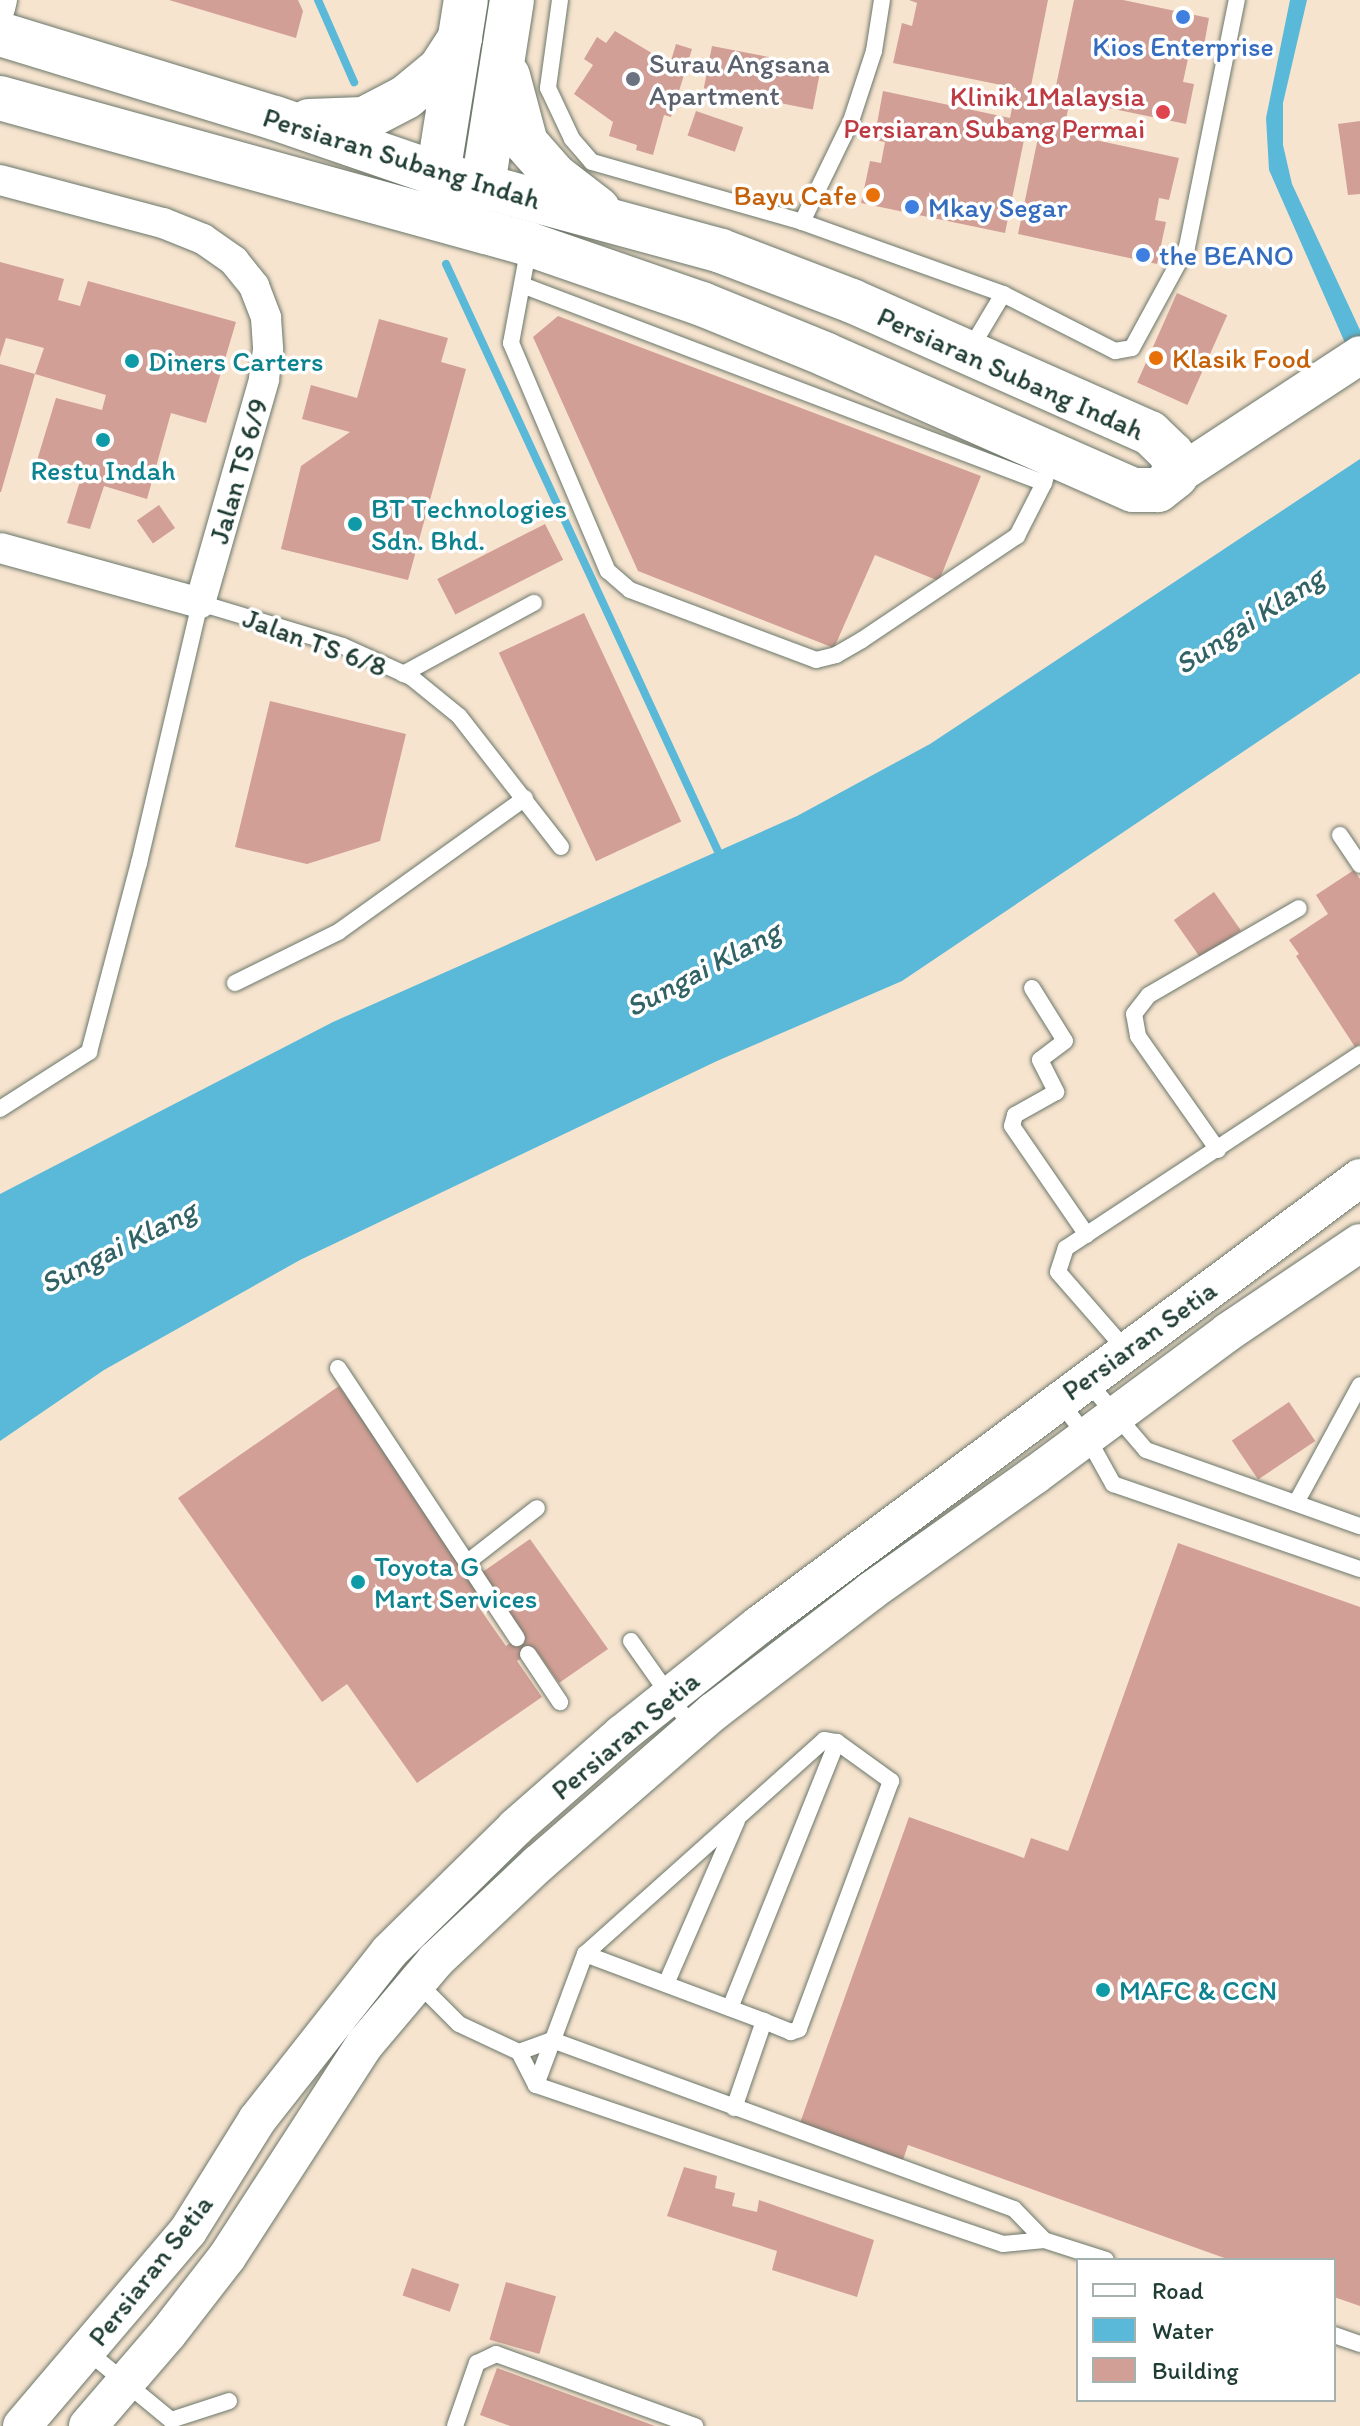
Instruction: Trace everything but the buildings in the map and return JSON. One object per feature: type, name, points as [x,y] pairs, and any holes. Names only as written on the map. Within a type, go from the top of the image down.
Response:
[{"type":"main road","points":[[447,220],[483,185],[512,0]]},
{"type":"main road","points":[[275,118],[327,123],[364,119],[406,97],[440,69],[464,18]]},
{"type":"main road","points":[[447,220],[438,174],[464,18]]},
{"type":"main road","name":"Persiaran Subang Indah","points":[[0,34],[275,118],[438,174],[735,257],[852,301],[1150,433],[1172,454],[1176,476],[1158,490],[1133,490],[1048,469],[730,315],[525,265],[447,220],[0,98]]},
{"type":"main road","points":[[504,54],[513,102],[526,143],[555,176],[613,221]]},
{"type":"street","points":[[0,8],[2,0]]},
{"type":"street","name":"Jalan TS 6/9","points":[[0,180],[163,223],[203,239],[234,261],[254,286],[266,318],[268,350],[264,380],[200,603]]},
{"type":"street","points":[[1176,476],[1347,363]]},
{"type":"street","name":"Jalan TS 6/8","points":[[0,548],[200,603]]},
{"type":"street","name":"Persiaran Setia","points":[[22,2426],[188,2231],[257,2120],[403,1967],[516,1827],[669,1696],[1072,1389],[1360,1178]]},
{"type":"street","name":"Persiaran Setia","points":[[88,2426],[227,2257],[365,2044],[403,1967],[538,1864],[693,1729],[871,1591],[1228,1332],[1360,1243]]},
{"type":"lane","points":[[560,0],[548,88],[572,139],[592,162],[802,222],[1003,294],[1115,351],[1132,348],[1187,247],[1237,0]]},
{"type":"lane","points":[[802,222],[851,121],[874,51],[882,0]]},
{"type":"lane","points":[[525,265],[511,343],[608,571],[630,590],[816,660],[836,655],[1017,536],[1048,469]]},
{"type":"lane","points":[[968,353],[1003,294]]},
{"type":"lane","points":[[0,1109],[89,1052],[139,863],[200,603]]},
{"type":"lane","name":"Jalan TS 6/8","points":[[200,603],[343,646],[403,674],[459,716],[561,847]]},
{"type":"lane","points":[[403,674],[534,603]]},
{"type":"lane","points":[[235,983],[338,932],[525,798]]},
{"type":"lane","points":[[1340,835],[1360,865]]},
{"type":"lane","points":[[1218,1150],[1138,1036],[1134,1014],[1149,995],[1299,908]]},
{"type":"lane","points":[[1032,988],[1065,1041],[1040,1060],[1056,1092],[1015,1115],[1012,1126],[1087,1235]]},
{"type":"lane","points":[[1126,1350],[1058,1272],[1066,1248],[1360,1054]]},
{"type":"lane","points":[[338,1368],[469,1561],[517,1638]]},
{"type":"lane","points":[[1296,1503],[1360,1385]]},
{"type":"lane","points":[[1072,1389],[1100,1427],[1113,1484],[1360,1569]]},
{"type":"lane","points":[[1072,1389],[1100,1427],[1146,1450],[1360,1526]]},
{"type":"lane","points":[[469,1561],[537,1508]]},
{"type":"lane","points":[[631,1641],[693,1729]]},
{"type":"lane","points":[[528,1654],[560,1702]]},
{"type":"lane","points":[[536,2085],[585,1954],[824,1740],[837,1742],[891,1781],[799,2029],[791,2032],[585,1954]]},
{"type":"lane","points":[[730,2008],[837,1742]]},
{"type":"lane","points":[[666,1984],[739,1816]]},
{"type":"lane","points":[[403,1967],[459,2024],[519,2052],[536,2085],[1003,2244],[1044,2240],[1100,2258]]},
{"type":"lane","points":[[734,2108],[764,2021]]},
{"type":"lane","points":[[519,2052],[552,2040],[1014,2209],[1044,2240]]},
{"type":"lane","points":[[1336,2336],[1360,2344]]},
{"type":"lane","points":[[86,2350],[171,2420],[229,2401]]},
{"type":"lane","points":[[455,2426],[477,2363],[496,2354],[695,2426]]},
{"type":"water","points":[[1290,0],[1307,0],[1283,103],[1283,145],[1292,184],[1360,330],[1360,377],[1269,170],[1266,118]]},
{"type":"water","name":"Sungai Klang","points":[[1360,459],[1360,673],[902,981],[717,1061],[300,1260],[104,1370],[0,1441],[0,1194],[333,1022],[797,816],[930,744]]},
{"type":"waterway","points":[[318,0],[354,82]]},
{"type":"waterway","points":[[446,264],[723,862]]},
{"type":"place","name":"Kios Enterprise","points":[[1183,17]]},
{"type":"place","name":"Surau Angsana Apartment","points":[[633,79]]},
{"type":"place","name":"Klinik 1Malaysia Persiaran Subang Permai","points":[[1163,112]]},
{"type":"place","name":"Bayu Cafe","points":[[873,195]]},
{"type":"place","name":"Mkay Segar","points":[[912,207]]},
{"type":"place","name":"the BEANO","points":[[1143,255]]},
{"type":"place","name":"Klasik Food","points":[[1156,358]]},
{"type":"place","name":"Diners Carters","points":[[132,361]]},
{"type":"place","name":"Restu Indah","points":[[103,440]]},
{"type":"place","name":"BT Technologies Sdn. Bhd.","points":[[355,524]]},
{"type":"place","name":"Toyota G Mart Services","points":[[358,1582]]},
{"type":"place","name":"MAFC & CCN","points":[[1103,1990]]}]
